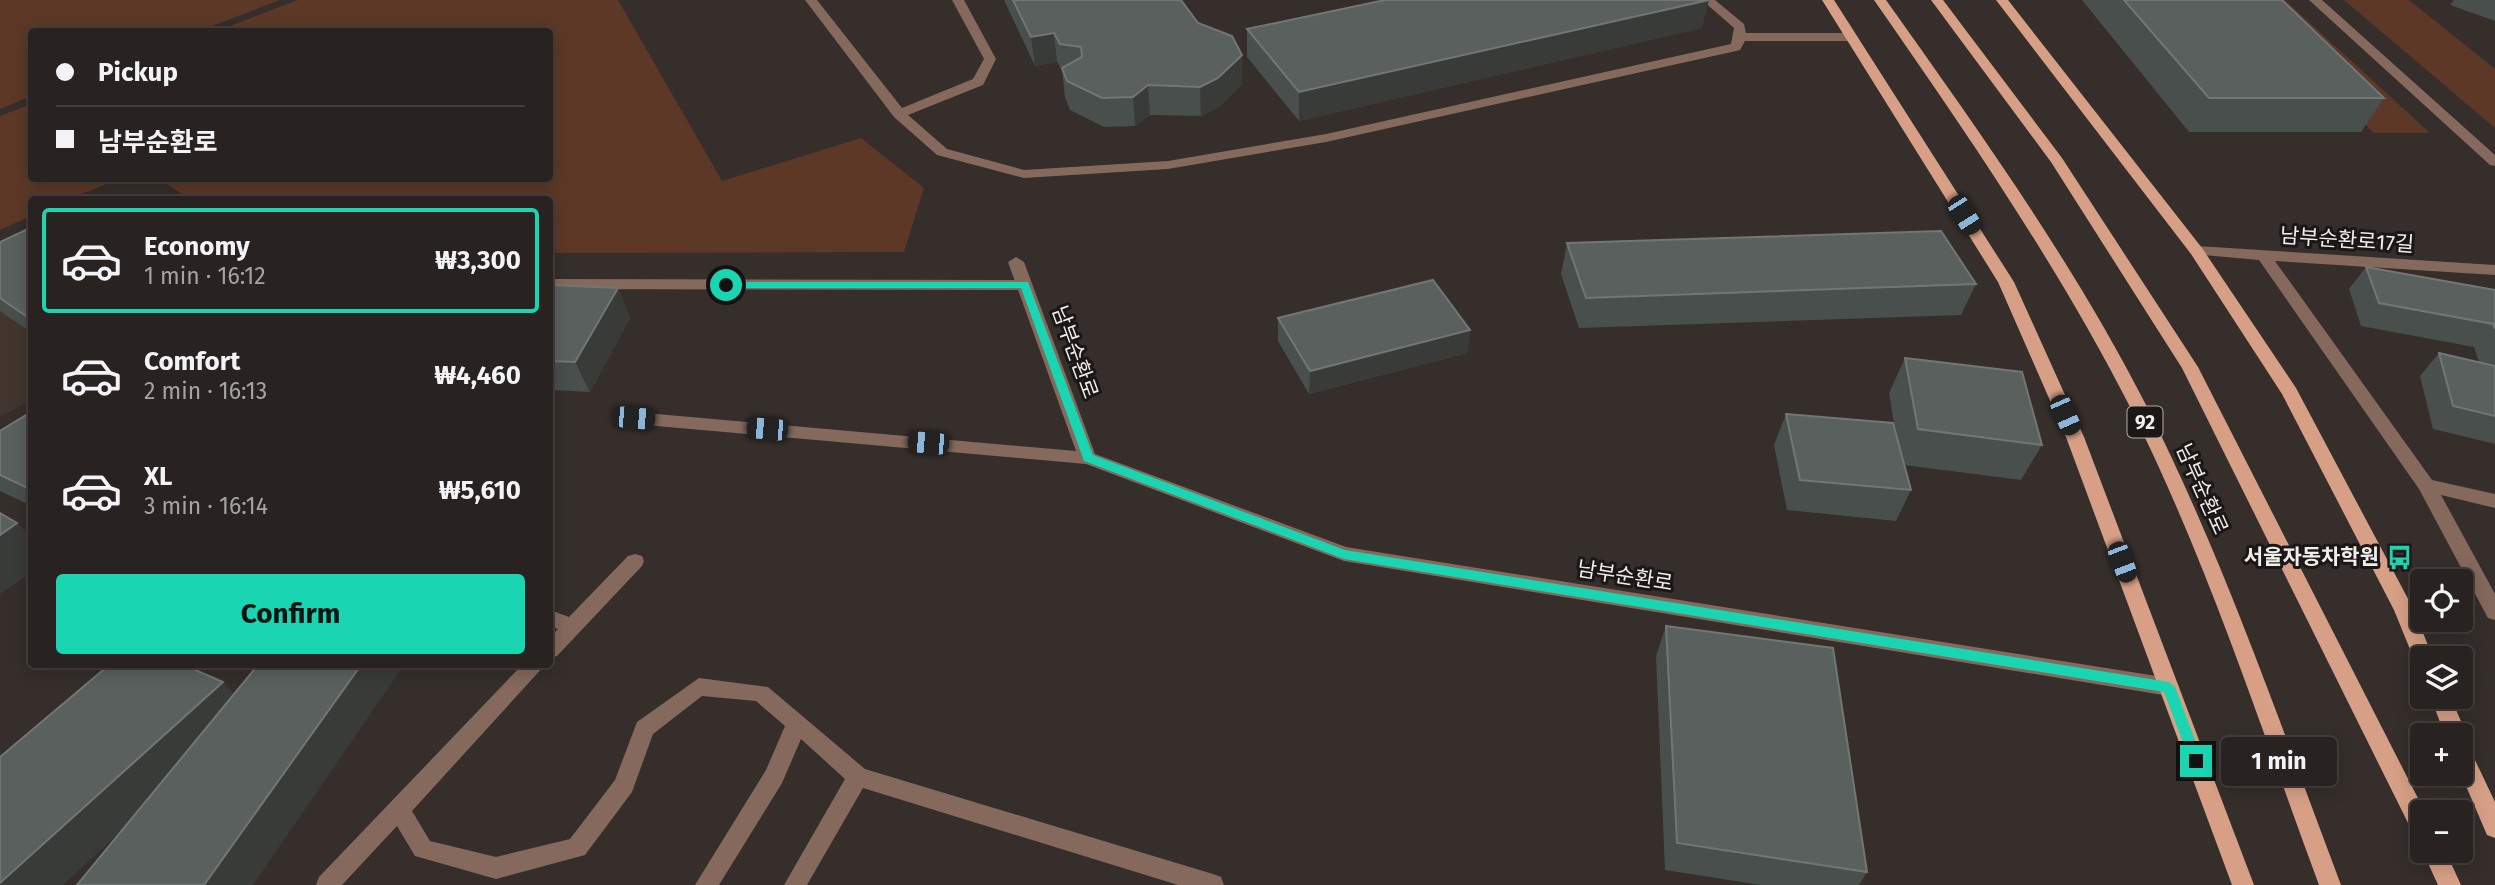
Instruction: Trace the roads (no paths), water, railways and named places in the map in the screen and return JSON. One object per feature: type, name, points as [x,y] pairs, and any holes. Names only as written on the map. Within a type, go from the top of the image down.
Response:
[{"type":"main road","points":[[1828,0],[2006,282],[2075,437],[2243,885]]},
{"type":"main road","name":"남부순환로","points":[[1880,0],[2035,222],[2104,341],[2185,505],[2330,885]]},
{"type":"main road","name":"남부순환로","points":[[1937,0],[2057,162],[2190,367],[2410,804]]},
{"type":"main road","points":[[2002,0],[2197,251],[2290,392],[2403,610],[2419,646]]},
{"type":"main road","points":[[2473,776],[2495,828]]},
{"type":"main road","points":[[2439,863],[2450,885]]},
{"type":"street","points":[[811,0],[899,114],[942,152],[1024,174],[1168,165],[1326,138],[1736,47],[1740,27],[1708,0]]},
{"type":"street","points":[[899,114],[944,99],[978,82],[989,59],[958,0]]},
{"type":"street","points":[[2315,0],[2495,162]]},
{"type":"street","points":[[1740,37],[1852,37]]},
{"type":"street","name":"남부순환로17길","points":[[2197,251],[2495,270]]},
{"type":"street","points":[[2264,256],[2426,485],[2495,612]]},
{"type":"street","name":"남부순환로","points":[[1016,262],[1088,458]]},
{"type":"street","points":[[553,284],[1024,285]]},
{"type":"street","name":"남부순환로","points":[[634,418],[1088,458],[1344,555],[2169,687]]},
{"type":"street","points":[[2426,485],[2495,501]]},
{"type":"street","points":[[553,647],[635,561]]},
{"type":"street","points":[[553,619],[573,626]]},
{"type":"street","points":[[327,885],[532,668]]},
{"type":"street","points":[[398,808],[423,849],[496,868],[577,848],[624,785],[644,728],[698,687],[761,693],[858,778],[1213,885]]},
{"type":"street","points":[[706,885],[774,776],[797,723]]},
{"type":"street","points":[[795,885],[858,778]]},
{"type":"place","name":"서울자동차학원","points":[[2399,557]]}]
